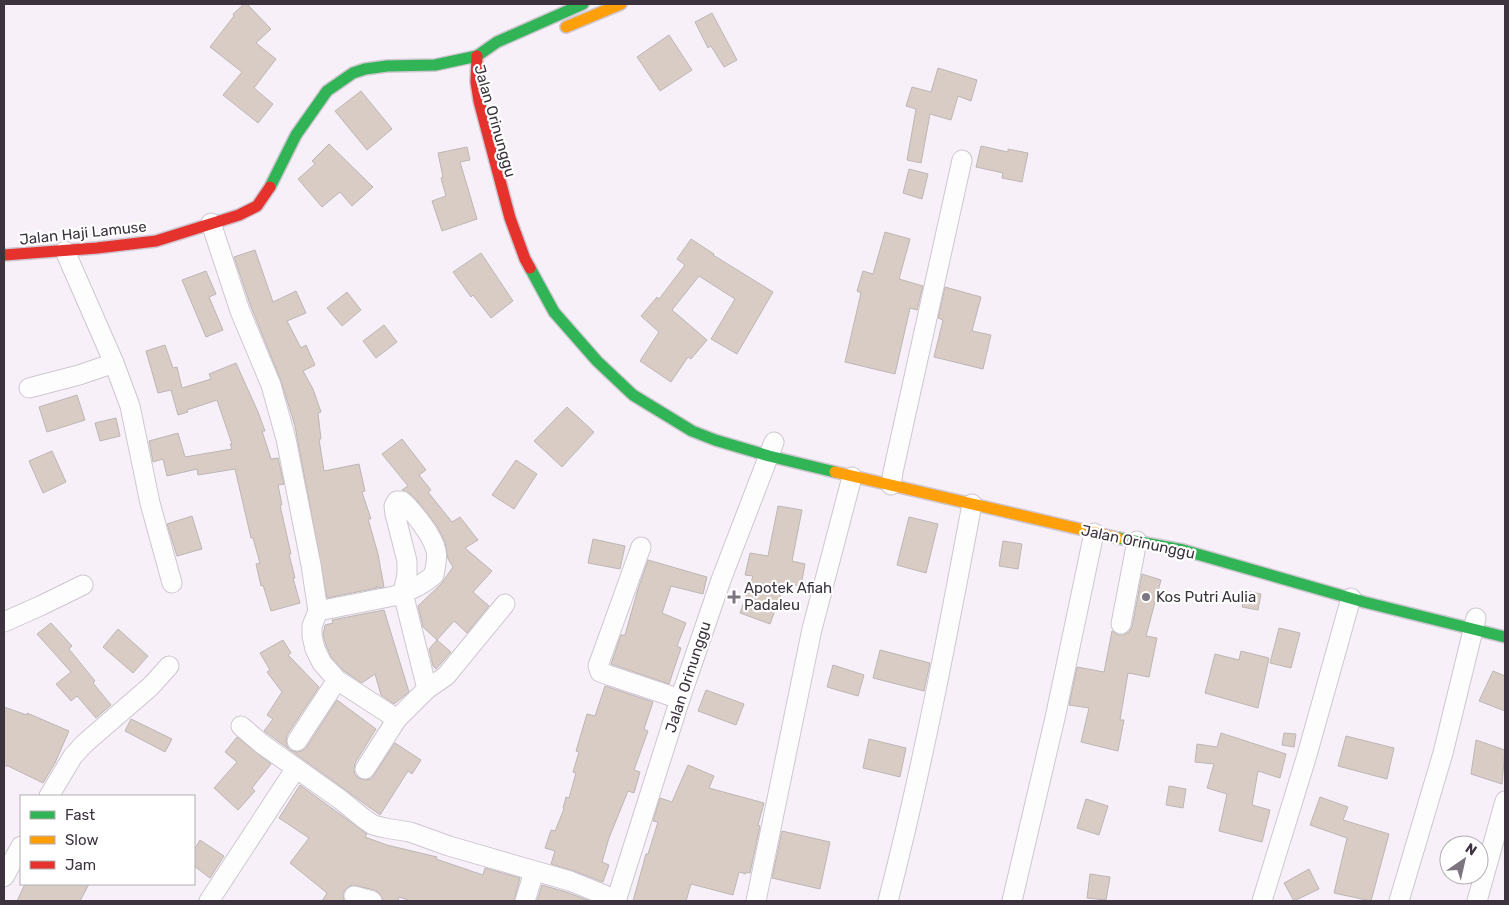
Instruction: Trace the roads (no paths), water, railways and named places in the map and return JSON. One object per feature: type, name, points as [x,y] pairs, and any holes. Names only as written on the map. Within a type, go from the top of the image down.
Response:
[{"type":"street","points":[[477,56],[488,47],[504,39],[583,4]]},
{"type":"street","points":[[558,31],[621,4]]},
{"type":"street","points":[[477,56],[493,59]]},
{"type":"street","name":"Jalan Orinunggu","points":[[477,56],[485,80],[492,120],[512,181]]},
{"type":"street","name":"Jalan Orinunggu","points":[[477,56],[476,82],[479,101],[510,218],[525,259],[554,312],[597,361],[633,395],[692,431],[715,440],[773,446],[852,477],[893,475],[972,504],[1094,533],[1137,541],[1163,542]]},
{"type":"street","name":"Jalan Haji Lamuse","points":[[4,255],[97,248],[156,241],[239,215],[257,206],[269,190],[296,135],[321,99],[340,81],[353,73],[365,69],[387,66],[435,65],[477,56]]},
{"type":"street","points":[[893,475],[962,160]]},
{"type":"street","points":[[211,223],[240,311],[271,385],[279,413],[299,498],[311,565],[318,611],[312,626],[315,649],[322,663],[336,680],[397,719]]},
{"type":"street","points":[[64,251],[114,363],[130,406],[150,503],[172,583]]},
{"type":"street","points":[[535,254],[538,263],[548,278]]},
{"type":"street","points":[[28,388],[114,363]]},
{"type":"street","name":"Jalan Orinunggu","points":[[616,900],[680,699],[721,580],[773,446]]},
{"type":"street","points":[[756,901],[812,629],[852,477]]},
{"type":"street","points":[[888,901],[906,834],[972,504]]},
{"type":"street","name":"Jalan Orinunggu","points":[[1036,507],[1346,591],[1476,620],[1505,637]]},
{"type":"street","points":[[1012,901],[1094,533]]},
{"type":"street","points":[[1121,624],[1137,541]]},
{"type":"street","points":[[641,547],[598,666],[600,672],[680,699]]},
{"type":"street","name":"Jalan Orinunggu","points":[[1184,548],[1346,591]]},
{"type":"street","points":[[9,616],[83,585]]},
{"type":"street","points":[[1262,901],[1307,755],[1346,591]]},
{"type":"street","points":[[318,611],[403,593],[427,689]]},
{"type":"street","points":[[365,769],[397,719],[427,689],[446,676],[505,604]]},
{"type":"street","points":[[1399,901],[1444,753],[1476,620]]},
{"type":"street","points":[[50,795],[73,756],[84,744],[151,686],[170,666]]},
{"type":"street","points":[[297,741],[336,680]]},
{"type":"street","points":[[241,726],[262,744],[373,825],[410,832],[449,846],[570,881],[616,900]]},
{"type":"street","points":[[210,901],[296,768]]},
{"type":"street","points":[[1477,901],[1501,831],[1505,801]]},
{"type":"street","points":[[4,877],[20,848]]},
{"type":"street","points":[[525,901],[534,872]]},
{"type":"street","points":[[354,896],[372,901]]},
{"type":"place","name":"Apotek Afiah Padaleu","points":[[734,597]]},
{"type":"place","name":"Kos Putri Aulia","points":[[1146,597]]}]
